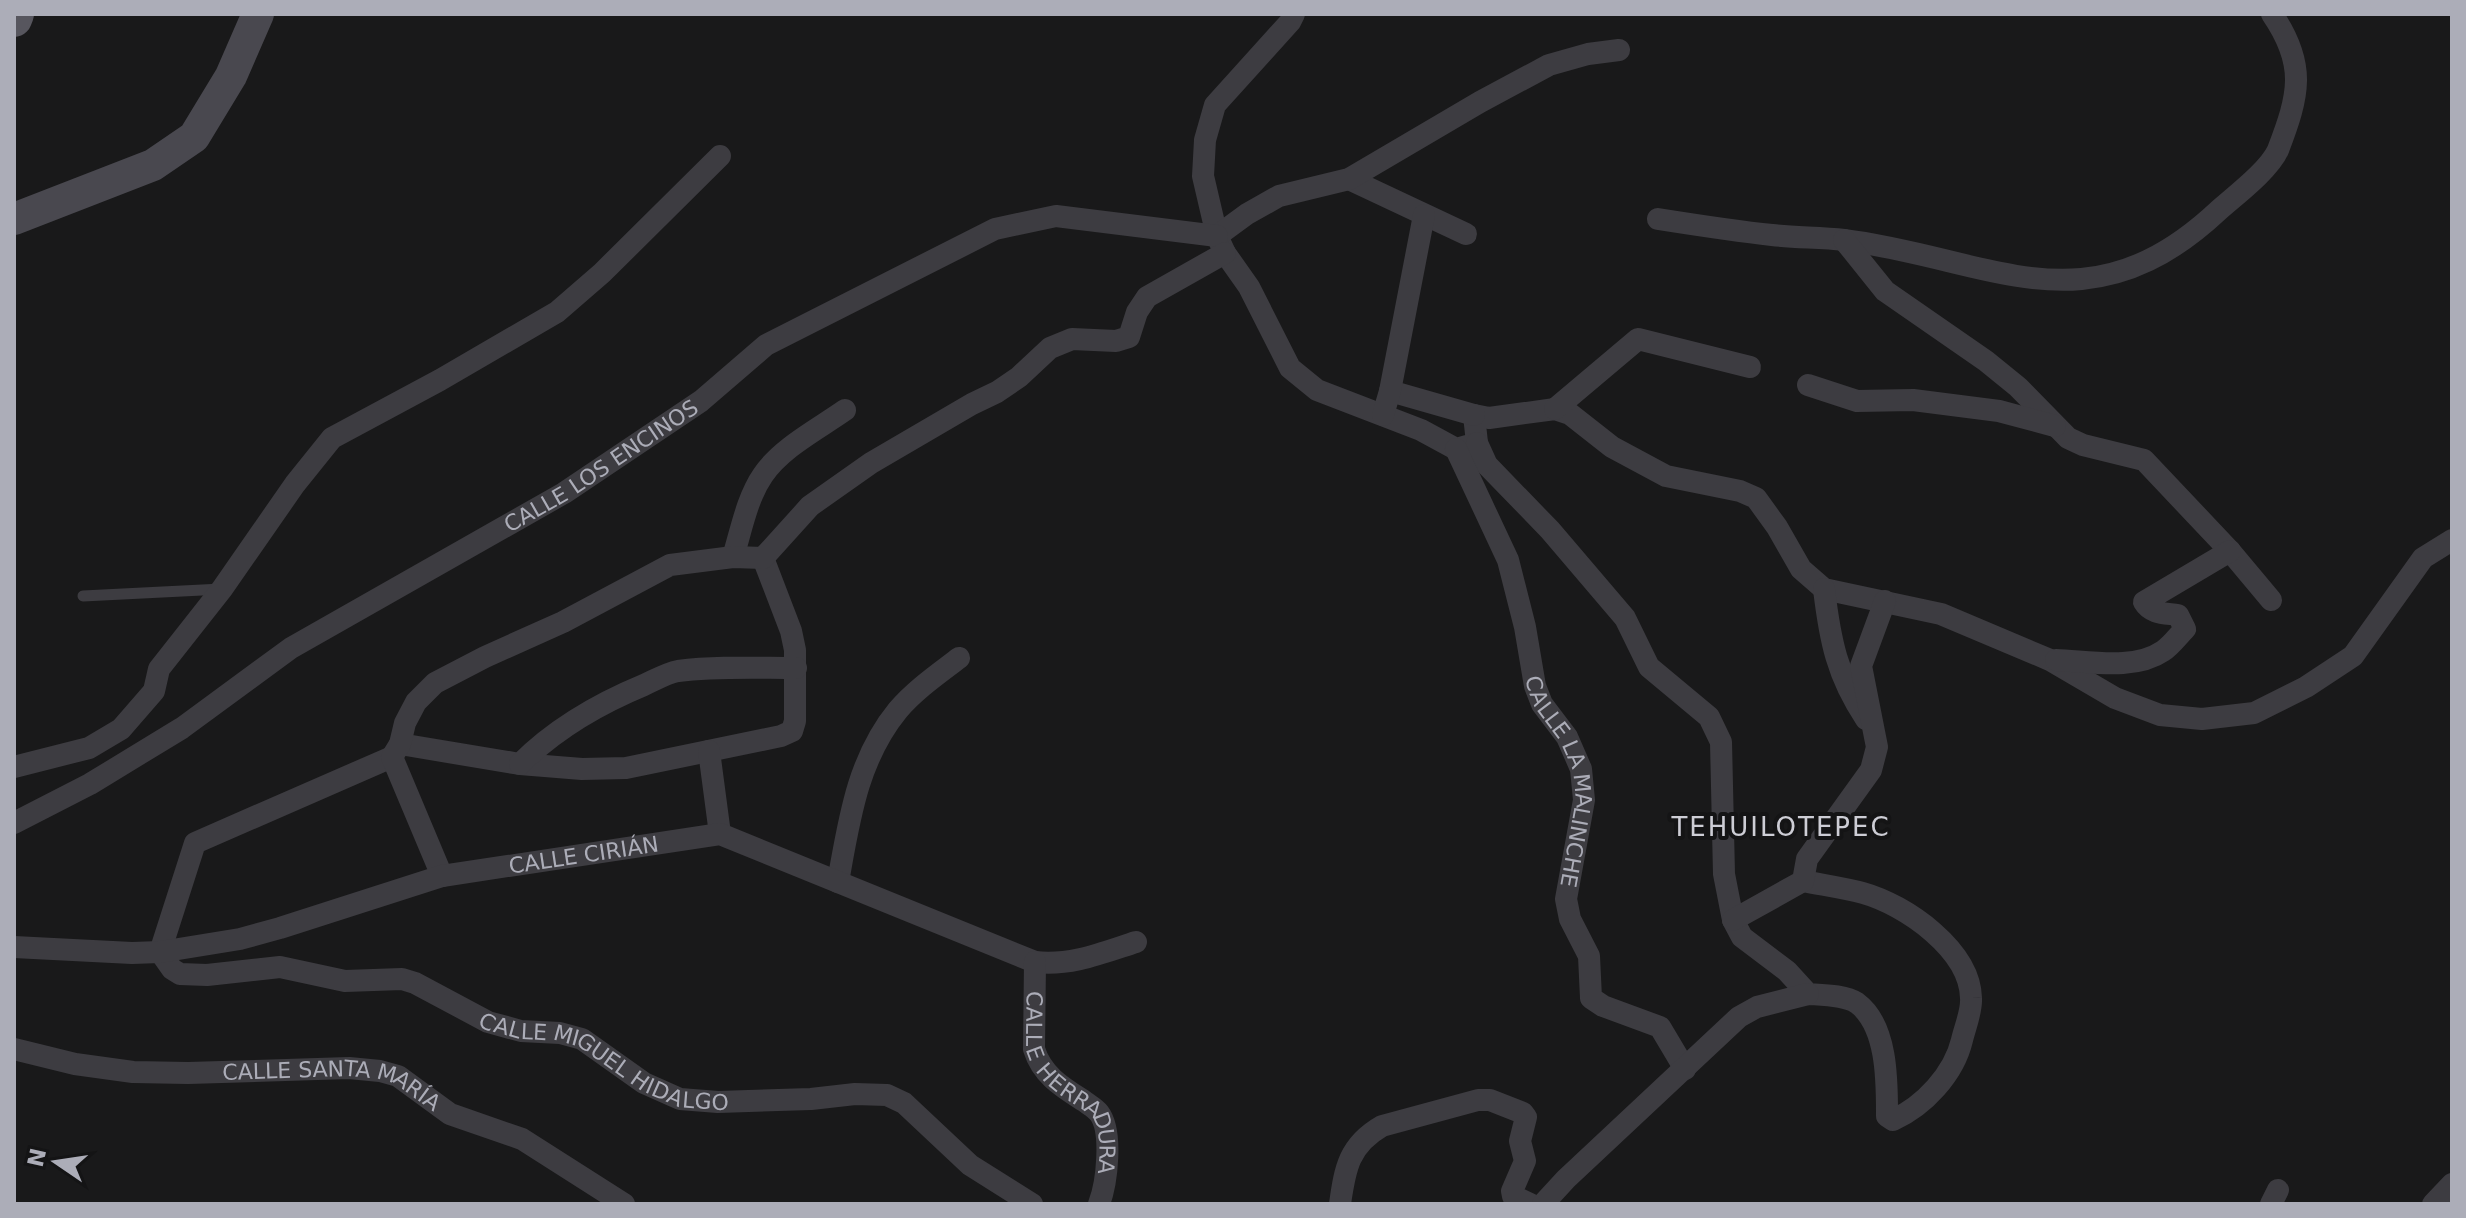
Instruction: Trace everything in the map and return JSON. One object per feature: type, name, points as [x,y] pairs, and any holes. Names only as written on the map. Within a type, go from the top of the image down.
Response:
[{"type":"street","points":[[14,219],[153,165],[194,137],[231,76],[258,14]]},
{"type":"street","points":[[1294,14],[1215,105],[1205,140],[1203,176],[1221,245],[1249,287],[1290,368],[1317,390],[1466,446],[1550,530],[1625,618],[1649,667],[1709,717],[1721,742],[1724,874],[1733,920],[1742,937],[1787,971],[1808,994]]},
{"type":"street","points":[[1658,219],[1772,235],[1844,240],[2013,277],[2080,280],[2130,269],[2169,251],[2207,222],[2274,158],[2290,119],[2296,86],[2296,59],[2284,31],[2272,14]]},
{"type":"street","points":[[442,876],[396,751],[416,702],[435,683],[563,622],[670,565],[733,557],[763,558],[810,506],[871,463],[997,392],[1019,377],[1050,348],[1072,339],[1116,341],[1129,337],[1137,312],[1147,297],[1221,245],[1247,214],[1279,196],[1349,179],[1549,65],[1588,54],[1619,50]]},
{"type":"street","points":[[14,767],[89,748],[121,729],[154,691],[159,669],[222,589],[295,484],[332,438],[557,312],[602,273],[720,156]]},
{"type":"street","points":[[1349,179],[1466,234]]},
{"type":"street","points":[[1383,415],[1424,215]]},
{"type":"street","name":"CALLE LOS ENCINOS","points":[[14,823],[90,784],[182,728],[291,648],[564,493],[701,401],[766,345],[995,229],[1056,216],[1221,245]]},
{"type":"street","points":[[1844,240],[1885,291],[1986,361],[2018,387],[2068,438],[2083,445],[2144,460],[2230,551],[2271,600]]},
{"type":"street","points":[[1555,409],[1638,339],[1750,367]]},
{"type":"street","points":[[1808,385],[1857,401],[1927,401],[1999,411],[2056,427]]},
{"type":"street","points":[[1390,391],[1489,418],[1555,409],[1570,414],[1612,447],[1666,476],[1740,491],[1756,498],[1801,569],[1824,589],[1941,614],[2050,660],[2115,698],[2160,715],[2202,719],[2254,713],[2306,687],[2353,656],[2423,558],[2452,540]]},
{"type":"street","points":[[733,557],[762,476],[778,458],[845,410]]},
{"type":"street","points":[[1466,446],[1474,415]]},
{"type":"street","name":"CALLE LA MALINCHE","points":[[1466,446],[1508,560],[1525,627],[1535,686],[1542,704],[1567,737],[1581,769],[1584,800],[1566,899],[1570,919],[1589,956],[1591,998],[1603,1006],[1660,1027],[1685,1069]]},
{"type":"street","points":[[2050,660],[2122,662],[2144,660],[2163,651],[2185,629],[2183,621],[2178,615],[2147,608],[2144,602],[2230,551]]},
{"type":"street","points":[[160,952],[195,843],[396,751],[582,769],[626,768],[781,736],[792,731],[796,668],[791,631],[763,558]]},
{"type":"street","points":[[1824,589],[1837,659],[1849,693],[1872,727]]},
{"type":"street","points":[[1803,881],[1807,859],[1871,770],[1877,747],[1861,666],[1885,601]]},
{"type":"street","points":[[838,882],[853,800],[866,761],[898,710],[959,658]]},
{"type":"street","points":[[520,764],[580,716],[674,671],[796,668]]},
{"type":"street","points":[[709,751],[720,834],[1035,962],[1058,964],[1078,961],[1136,942]]},
{"type":"street","name":"CALLE CIRIÁN","points":[[14,947],[160,952],[240,939],[442,876],[720,834]]},
{"type":"street","points":[[1543,1204],[1739,1017],[1757,1007],[1808,994],[1857,1003],[1872,1022],[1882,1045],[1889,1119],[1898,1118],[1939,1086],[1959,1053],[1971,999],[1964,965],[1937,935],[1900,910],[1866,894],[1803,881],[1733,920]]},
{"type":"street","name":"CALLE MIGUEL HIDALGO","points":[[160,952],[172,969],[180,974],[207,975],[280,967],[345,981],[402,979],[488,1022],[521,1031],[560,1033],[582,1039],[644,1083],[680,1099],[718,1102],[887,1095],[904,1103],[970,1165],[1032,1204]]},
{"type":"street","name":"CALLE HERRADURA","points":[[1035,962],[1034,1049],[1038,1062],[1046,1074],[1098,1111],[1105,1124],[1108,1159],[1099,1204]]},
{"type":"street","name":"CALLE SANTA MARÍA","points":[[14,1049],[75,1064],[133,1072],[349,1068],[380,1071],[398,1076],[450,1114],[522,1139],[624,1204]]},
{"type":"street","points":[[1340,1204],[1343,1182],[1356,1145],[1369,1134],[1382,1126],[1478,1100],[1490,1100],[1526,1117],[1520,1141],[1525,1161],[1512,1191],[1513,1196],[1530,1204]]},
{"type":"street","points":[[2433,1204],[2452,1184]]},
{"type":"lane","points":[[83,596],[222,589]]},
{"type":"district","name":"TEHUILOTEPEC","points":[[1781,827]]}]
